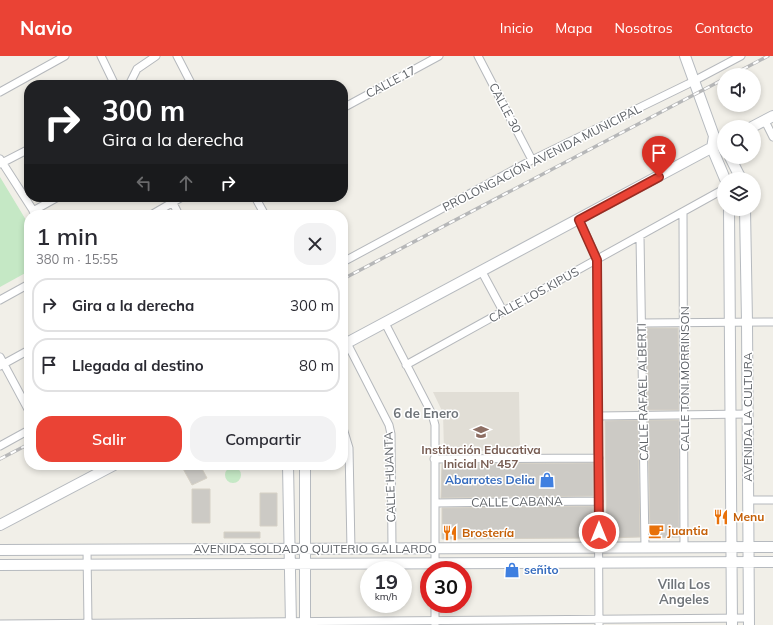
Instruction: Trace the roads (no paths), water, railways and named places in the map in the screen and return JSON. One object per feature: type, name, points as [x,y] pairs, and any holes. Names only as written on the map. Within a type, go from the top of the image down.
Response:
[{"type":"street","points":[[0,92],[65,56]]},
{"type":"street","points":[[100,56],[112,80]]},
{"type":"street","points":[[132,80],[137,69],[156,56]]},
{"type":"street","points":[[177,56],[189,80]]},
{"type":"street","name":"CALLE 17","points":[[348,105],[438,56]]},
{"type":"street","name":"CALLE 30","points":[[478,56],[532,160]]},
{"type":"street","points":[[685,56],[717,132]]},
{"type":"street","name":"PROLONGACIÓN AVENIDA MUNICIPAL","points":[[348,259],[532,160],[741,56]]},
{"type":"street","points":[[769,118],[773,137]]},
{"type":"street","points":[[348,342],[579,220],[717,144]]},
{"type":"street","points":[[712,148],[722,172]]},
{"type":"street","points":[[24,151],[1,162],[24,196]]},
{"type":"street","name":"CALLE LOS KIPUS","points":[[406,365],[717,193]]},
{"type":"street","points":[[39,210],[51,202]]},
{"type":"street","points":[[158,210],[168,202]]},
{"type":"street","name":"CALLE TONI MORRINSON","points":[[683,212],[685,323],[684,547]]},
{"type":"street","name":"AVENIDA LA CULTURA","points":[[729,216],[732,414],[732,622]]},
{"type":"street","name":"AVENIDA LA CULTURA","points":[[745,216],[749,622]]},
{"type":"street","points":[[579,220],[597,260],[599,622]]},
{"type":"street","name":"CALLE RAFAEL ALBERTI","points":[[640,236],[645,548]]},
{"type":"street","points":[[482,272],[503,311]]},
{"type":"street","points":[[0,300],[24,287]]},
{"type":"street","points":[[642,323],[773,322]]},
{"type":"street","points":[[385,323],[432,414],[435,425],[435,561]]},
{"type":"street","name":"CALLE HUANTA","points":[[348,350],[389,425],[391,434],[392,548]]},
{"type":"street","points":[[24,352],[1,362],[24,402]]},
{"type":"street","points":[[599,416],[748,414]]},
{"type":"street","points":[[0,446],[24,433]]},
{"type":"street","points":[[348,445],[351,549]]},
{"type":"street","points":[[434,459],[599,458]]},
{"type":"street","points":[[0,525],[104,470]]},
{"type":"street","points":[[288,470],[290,624]]},
{"type":"street","points":[[305,470],[305,623]]},
{"type":"street","points":[[748,500],[773,500]]},
{"type":"street","name":"CALLE CABANA","points":[[434,503],[599,501]]},
{"type":"street","name":"AVENIDA SOLDADO QUITERIO GALLARDO","points":[[0,550],[773,547]]},
{"type":"street","points":[[88,550],[88,624]]},
{"type":"street","name":"AVENIDA SOLDADO QUITERIO GALLARDO","points":[[472,565],[599,562],[773,562]]},
{"type":"street","name":"AVENIDA SOLDADO QUITERIO GALLARDO","points":[[0,565],[305,564],[420,566]]},
{"type":"street","points":[[0,624],[749,622]]},
{"type":"railway","points":[[745,68],[768,56]]},
{"type":"railway","points":[[348,276],[717,83]]},
{"type":"railway","points":[[0,459],[24,447]]},
{"type":"place","name":"Institución Educativa Inicial Nº 457","points":[[481,432]]},
{"type":"place","name":"Abarrotes Delia","points":[[547,480]]},
{"type":"place","name":"Menu","points":[[721,517]]},
{"type":"place","name":"juantia","points":[[656,531]]},
{"type":"place","name":"Brostería","points":[[450,533]]},
{"type":"place","name":"señito","points":[[512,570]]},
{"type":"district","name":"6 de Enero","points":[[426,413]]},
{"type":"district","name":"Villa Los Angeles","points":[[684,592]]}]
